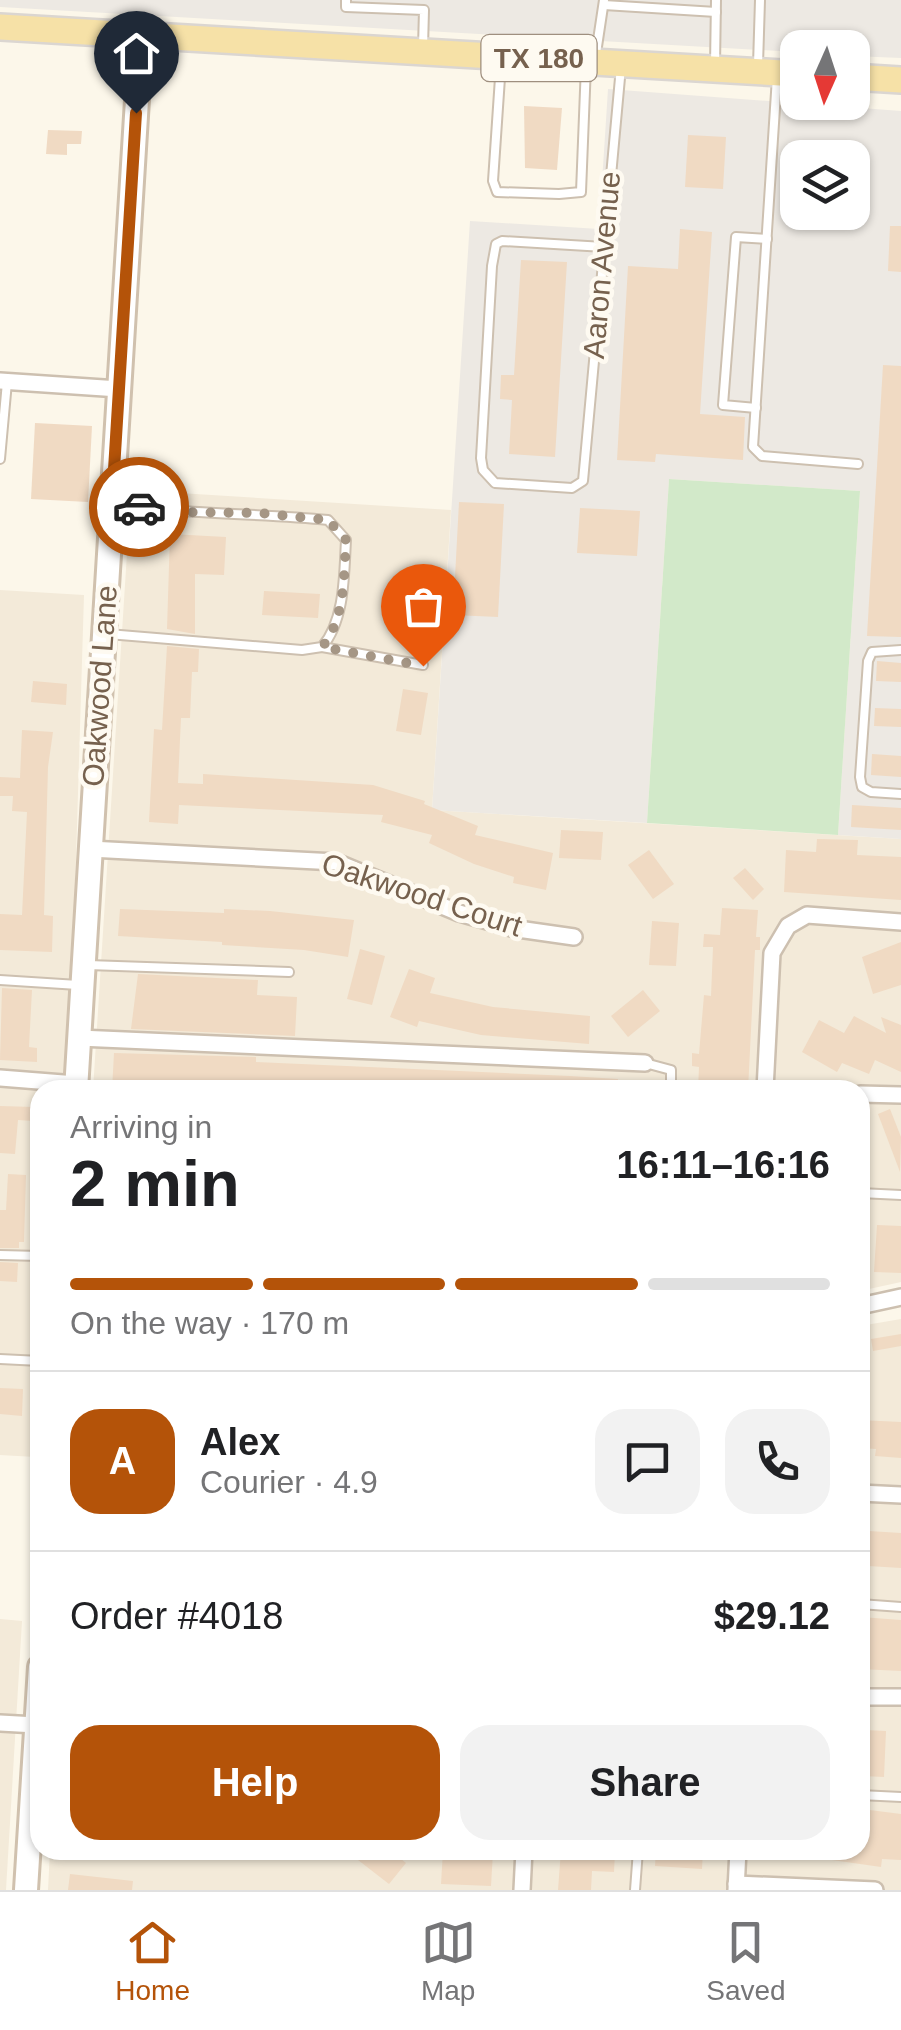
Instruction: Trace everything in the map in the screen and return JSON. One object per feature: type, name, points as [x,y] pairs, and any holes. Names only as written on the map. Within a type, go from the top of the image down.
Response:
[{"type":"main road","name":"TX 180","points":[[0,28],[777,72]]},
{"type":"main road","points":[[870,78],[901,80]]},
{"type":"street","name":"Oakwood Lane","points":[[76,1080],[141,35]]},
{"type":"street","points":[[4,382],[119,389]]},
{"type":"street","name":"Oakwood Court","points":[[90,848],[336,862],[459,913],[511,928],[574,937]]},
{"type":"street","points":[[765,1080],[772,953],[788,926],[807,916],[901,922]]},
{"type":"street","points":[[79,1038],[645,1063]]},
{"type":"street","points":[[0,1078],[30,1082]]},
{"type":"street","points":[[870,1094],[901,1095]]},
{"type":"street","points":[[870,1304],[901,1297]]},
{"type":"street","points":[[870,1493],[901,1495]]},
{"type":"street","points":[[870,1697],[901,1697]]},
{"type":"street","points":[[0,1723],[30,1726]]},
{"type":"street","points":[[26,1890],[30,1824]]},
{"type":"street","points":[[522,1890],[524,1860]]},
{"type":"street","points":[[737,1860],[736,1887],[875,1890]]},
{"type":"lane","points":[[346,0],[346,7],[424,10],[423,51]]},
{"type":"lane","points":[[715,68],[716,0]]},
{"type":"lane","points":[[760,0],[777,72],[753,447],[762,456],[858,464]]},
{"type":"lane","points":[[502,56],[493,181],[497,192],[582,192],[591,61],[604,3],[716,12]]},
{"type":"lane","name":"Aaron Avenue","points":[[604,247],[502,241],[496,244],[492,256],[481,458],[483,470],[495,483],[572,488],[582,481],[622,63]]},
{"type":"lane","points":[[756,408],[723,406],[736,237],[766,239]]},
{"type":"lane","points":[[0,459],[4,382]]},
{"type":"lane","points":[[112,502],[170,512],[259,513],[328,520],[346,540],[344,578],[333,634],[322,647]]},
{"type":"lane","points":[[104,634],[302,650],[322,647],[423,666]]},
{"type":"lane","points":[[901,650],[872,652],[868,661],[860,777],[862,787],[871,792],[901,794]]},
{"type":"lane","points":[[0,980],[289,972]]},
{"type":"lane","points":[[645,1063],[672,1070],[671,1080]]},
{"type":"lane","points":[[870,1193],[901,1194]]},
{"type":"lane","points":[[0,1255],[30,1256]]},
{"type":"lane","points":[[0,1359],[30,1360]]},
{"type":"lane","points":[[870,1604],[901,1606]]},
{"type":"lane","points":[[870,1795],[901,1797]]},
{"type":"lane","points":[[635,1890],[637,1860]]},
{"type":"shaded area","points":[[0,0],[901,0],[901,58],[870,57],[870,30],[780,30],[780,51],[0,7]]},
{"type":"shaded area","points":[[608,89],[780,102],[780,120],[870,120],[870,109],[901,111],[901,839],[838,835],[860,491],[669,479],[647,823],[432,810],[470,221],[599,229]]},
{"type":"shaded area","points":[[131,490],[451,510],[432,810],[901,839],[901,1282],[870,1289],[870,1080],[94,1080]]},
{"type":"shaded area","points":[[0,590],[84,595],[69,1080],[30,1080],[30,1457],[0,1455]]},
{"type":"shaded area","points":[[901,1319],[901,1890],[48,1890],[50,1860],[870,1860],[870,1324]]},
{"type":"shaded area","points":[[0,1619],[22,1621],[6,1890],[0,1890]]},
{"type":"green space","points":[[669,479],[860,491],[838,835],[647,823]]},
{"type":"building","points":[[524,106],[562,108],[557,170],[525,168]]},
{"type":"building","points":[[48,130],[82,131],[81,144],[67,144],[67,155],[46,154]]},
{"type":"building","points":[[688,135],[726,137],[723,189],[685,187]]},
{"type":"building","points":[[890,226],[901,226],[901,272],[888,271]]},
{"type":"building","points":[[680,229],[712,232],[700,414],[745,417],[743,460],[656,454],[655,462],[617,460],[628,266],[678,269]]},
{"type":"building","points":[[521,260],[567,262],[555,457],[509,454],[512,400],[500,399],[501,375],[514,375]]},
{"type":"building","points":[[883,365],[901,366],[901,637],[867,636]]},
{"type":"building","points":[[35,423],[92,426],[88,502],[31,499]]},
{"type":"building","points":[[459,502],[504,504],[498,617],[453,615]]},
{"type":"building","points":[[580,508],[640,511],[637,556],[577,553]]},
{"type":"building","points":[[170,534],[226,537],[224,575],[195,574],[195,634],[167,629]]},
{"type":"building","points":[[264,591],[320,594],[318,618],[262,615]]},
{"type":"building","points":[[167,646],[199,649],[198,672],[192,672],[190,718],[181,718],[178,783],[203,784],[203,774],[373,785],[425,801],[424,804],[478,826],[475,835],[553,853],[546,890],[513,883],[514,877],[429,843],[432,835],[381,822],[383,815],[179,805],[178,824],[149,822],[154,729],[162,730]]},
{"type":"building","points":[[877,661],[901,663],[901,682],[876,681]]},
{"type":"building","points":[[33,681],[67,684],[66,705],[31,702]]},
{"type":"building","points":[[403,689],[428,693],[421,735],[396,731]]},
{"type":"building","points":[[875,708],[901,709],[901,727],[874,726]]},
{"type":"building","points":[[22,730],[53,732],[48,767],[44,915],[53,916],[52,952],[0,950],[0,914],[22,915],[27,812],[12,811],[13,796],[0,796],[0,777],[20,778]]},
{"type":"building","points":[[872,754],[901,756],[901,777],[871,775]]},
{"type":"building","points":[[852,805],[901,808],[901,830],[851,827]]},
{"type":"building","points":[[561,830],[603,832],[601,860],[559,858]]},
{"type":"building","points":[[817,839],[858,840],[857,855],[901,857],[901,900],[784,892],[786,850],[816,852]]},
{"type":"building","points":[[649,850],[674,884],[653,899],[628,865]]},
{"type":"building","points":[[745,868],[764,889],[753,900],[733,878]]},
{"type":"building","points":[[722,908],[758,910],[756,937],[760,937],[760,950],[755,950],[748,1080],[698,1080],[699,1067],[692,1066],[692,1053],[699,1054],[704,995],[711,996],[713,947],[703,947],[704,934],[720,935]]},
{"type":"building","points":[[120,909],[270,911],[354,920],[348,957],[222,942],[118,936]]},
{"type":"building","points":[[652,921],[679,923],[676,966],[649,965]]},
{"type":"building","points":[[901,942],[901,985],[873,994],[862,957]]},
{"type":"building","points":[[360,949],[385,956],[372,1005],[347,999]]},
{"type":"building","points":[[409,969],[435,978],[430,993],[493,1007],[590,1016],[589,1044],[481,1035],[419,1021],[417,1027],[390,1017]]},
{"type":"building","points":[[138,974],[258,980],[257,995],[297,997],[295,1036],[131,1029]]},
{"type":"building","points":[[2,988],[32,990],[29,1047],[37,1048],[37,1062],[0,1060]]},
{"type":"building","points":[[643,990],[660,1011],[628,1037],[611,1016]]},
{"type":"building","points":[[854,1016],[886,1033],[881,1017],[901,1025],[901,1072],[875,1060],[869,1074],[842,1063],[837,1072],[802,1052],[819,1020],[844,1033]]},
{"type":"building","points":[[114,1053],[256,1057],[256,1062],[618,1079],[618,1080],[113,1080]]},
{"type":"building","points":[[0,1106],[30,1107],[30,1121],[18,1120],[15,1154],[0,1153]]},
{"type":"building","points":[[890,1109],[901,1137],[900,1172],[878,1114]]},
{"type":"building","points":[[8,1174],[26,1175],[24,1242],[19,1242],[19,1248],[0,1248],[0,1210],[6,1210]]},
{"type":"building","points":[[877,1225],[901,1226],[901,1273],[874,1272]]},
{"type":"building","points":[[0,1262],[18,1263],[17,1282],[0,1281]]},
{"type":"building","points":[[901,1334],[901,1346],[873,1351],[871,1339]]},
{"type":"building","points":[[0,1388],[23,1389],[22,1416],[0,1414]]},
{"type":"building","points":[[870,1420],[901,1422],[901,1458],[875,1456],[876,1449],[870,1449]]},
{"type":"building","points":[[870,1531],[901,1533],[901,1568],[870,1566]]},
{"type":"building","points":[[870,1618],[901,1620],[901,1671],[870,1669]]},
{"type":"building","points":[[870,1730],[886,1731],[884,1777],[870,1776]]},
{"type":"building","points":[[870,1810],[901,1814],[901,1860],[882,1859],[881,1867],[832,1860],[870,1860]]},
{"type":"building","points":[[358,1860],[402,1860],[406,1863],[389,1884]]},
{"type":"building","points":[[442,1860],[493,1860],[491,1886],[441,1884]]},
{"type":"building","points":[[560,1860],[615,1860],[614,1872],[592,1871],[591,1890],[558,1890]]},
{"type":"building","points":[[655,1860],[702,1860],[702,1869],[655,1866]]},
{"type":"building","points":[[70,1874],[133,1881],[132,1890],[68,1890]]},
{"type":"way so far","points":[[139,507],[328,520],[346,540],[344,578],[333,634],[322,647],[423,666]]},
{"type":"route","points":[[136,113],[112,502],[139,507]]}]
